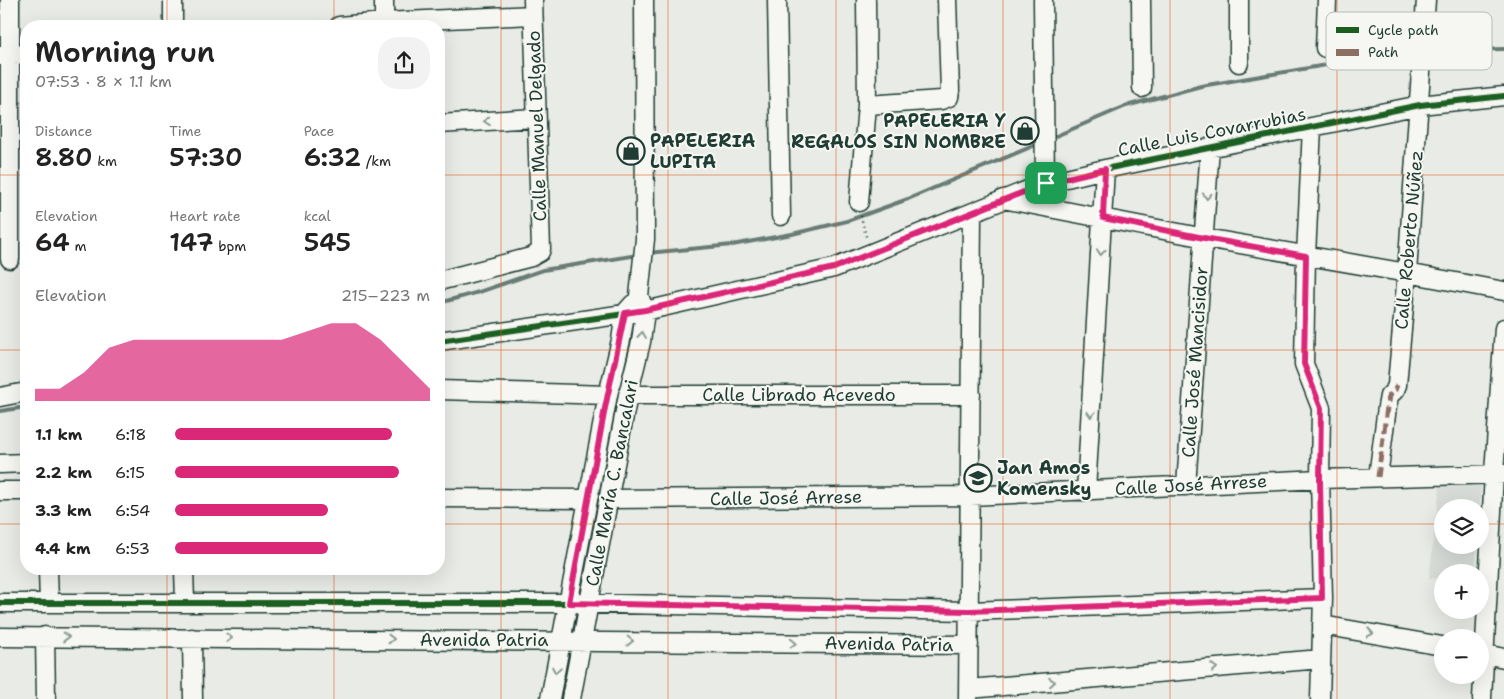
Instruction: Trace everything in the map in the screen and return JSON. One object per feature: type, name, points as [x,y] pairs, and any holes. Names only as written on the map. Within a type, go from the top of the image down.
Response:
[{"type":"street","points":[[10,0],[12,55],[12,259]]},
{"type":"street","points":[[173,0],[173,20]]},
{"type":"street","points":[[384,0],[384,20]]},
{"type":"street","name":"Calle María C. Bancalari","points":[[570,699],[628,395],[641,342],[646,239],[644,0]]},
{"type":"street","points":[[777,0],[781,216]]},
{"type":"street","points":[[860,208],[868,105],[866,0]]},
{"type":"street","points":[[868,105],[941,100],[949,97],[947,0]]},
{"type":"street","points":[[1043,0],[1046,183]]},
{"type":"street","points":[[1140,0],[1142,88]]},
{"type":"street","points":[[1239,0],[1239,63]]},
{"type":"street","points":[[1324,48],[1326,0]]},
{"type":"street","points":[[419,20],[533,7]]},
{"type":"street","name":"Calle Manuel Delgado","points":[[445,279],[531,257],[540,252],[542,246],[533,7]]},
{"type":"street","name":"Calle Roberto Núñez","points":[[1378,477],[1387,408],[1390,396],[1397,385],[1420,105],[1421,70]]},
{"type":"street","name":"Calle Luis Covarrubias","points":[[445,340],[625,313],[642,298],[834,268],[972,213],[1002,199],[1046,183],[1105,169],[1420,105],[1504,96]]},
{"type":"street","points":[[445,124],[536,118]]},
{"type":"street","points":[[1312,127],[1306,256],[1304,364],[1321,408],[1322,625],[1320,699]]},
{"type":"street","name":"Calle José Mancisidor","points":[[1186,486],[1210,147]]},
{"type":"street","points":[[1086,490],[1105,169]]},
{"type":"street","points":[[1002,199],[1204,238],[1504,291]]},
{"type":"street","points":[[972,213],[968,694],[1321,659]]},
{"type":"street","name":"Calle María C. Bancalari","points":[[550,699],[625,313]]},
{"type":"street","points":[[1485,629],[1499,474],[1504,328]]},
{"type":"street","points":[[445,390],[608,395]]},
{"type":"street","points":[[0,397],[20,393]]},
{"type":"street","name":"Calle Librado Acevedo","points":[[628,395],[971,395]]},
{"type":"street","points":[[0,464],[20,463]]},
{"type":"street","name":"Calle José Arrese","points":[[608,500],[970,496],[1320,479],[1499,474]]},
{"type":"street","points":[[0,492],[20,491]]},
{"type":"street","points":[[445,498],[588,499]]},
{"type":"street","points":[[48,575],[49,603]]},
{"type":"street","points":[[184,575],[185,602]]},
{"type":"street","name":"Avenida Patria","points":[[0,603],[569,603],[969,611],[1322,598]]},
{"type":"street","points":[[1322,625],[1434,645]]},
{"type":"street","name":"Avenida Patria","points":[[0,636],[969,645]]},
{"type":"street","points":[[45,636],[46,699]]},
{"type":"street","points":[[192,638],[193,699]]},
{"type":"street","points":[[1489,655],[1504,658]]},
{"type":"street","points":[[1482,684],[1482,699]]},
{"type":"path","points":[[860,208],[865,232]]},
{"type":"shaded area","points":[[1440,486],[1481,486],[1480,499],[1438,499]]},
{"type":"shaded area","points":[[1434,536],[1434,554],[1476,554],[1476,564],[1434,564],[1434,578],[1429,578]]},
{"type":"waterway","points":[[1492,49],[1504,49]]},
{"type":"waterway","points":[[1049,139],[1126,106],[1201,86],[1326,65]]},
{"type":"waterway","points":[[647,253],[732,245],[847,221],[908,199],[1040,143]]},
{"type":"waterway","points":[[445,301],[543,270],[638,255]]},
{"type":"waterway","points":[[0,411],[20,408]]},
{"type":"marked path","points":[[1378,477],[1389,396],[1397,385]]},
{"type":"cycle path","points":[[445,340],[645,311],[834,268],[1045,183],[1105,169],[1420,105],[1504,96]]},
{"type":"cycle path","points":[[0,603],[569,603],[969,611],[1323,598]]},
{"type":"place","name":"PAPELERIA Y REGALOS SIN NOMBRE","points":[[1025,131]]},
{"type":"place","name":"PAPELERIA LUPITA","points":[[631,151]]},
{"type":"place","name":"Jan Amos Komensky","points":[[978,478]]},
{"type":"route","points":[[1105,169],[1103,218],[1306,256],[1304,364],[1321,408],[1322,598],[969,611],[569,603],[605,408],[621,340],[625,313],[834,268],[972,213],[1002,199],[1046,183],[1105,169]]}]
